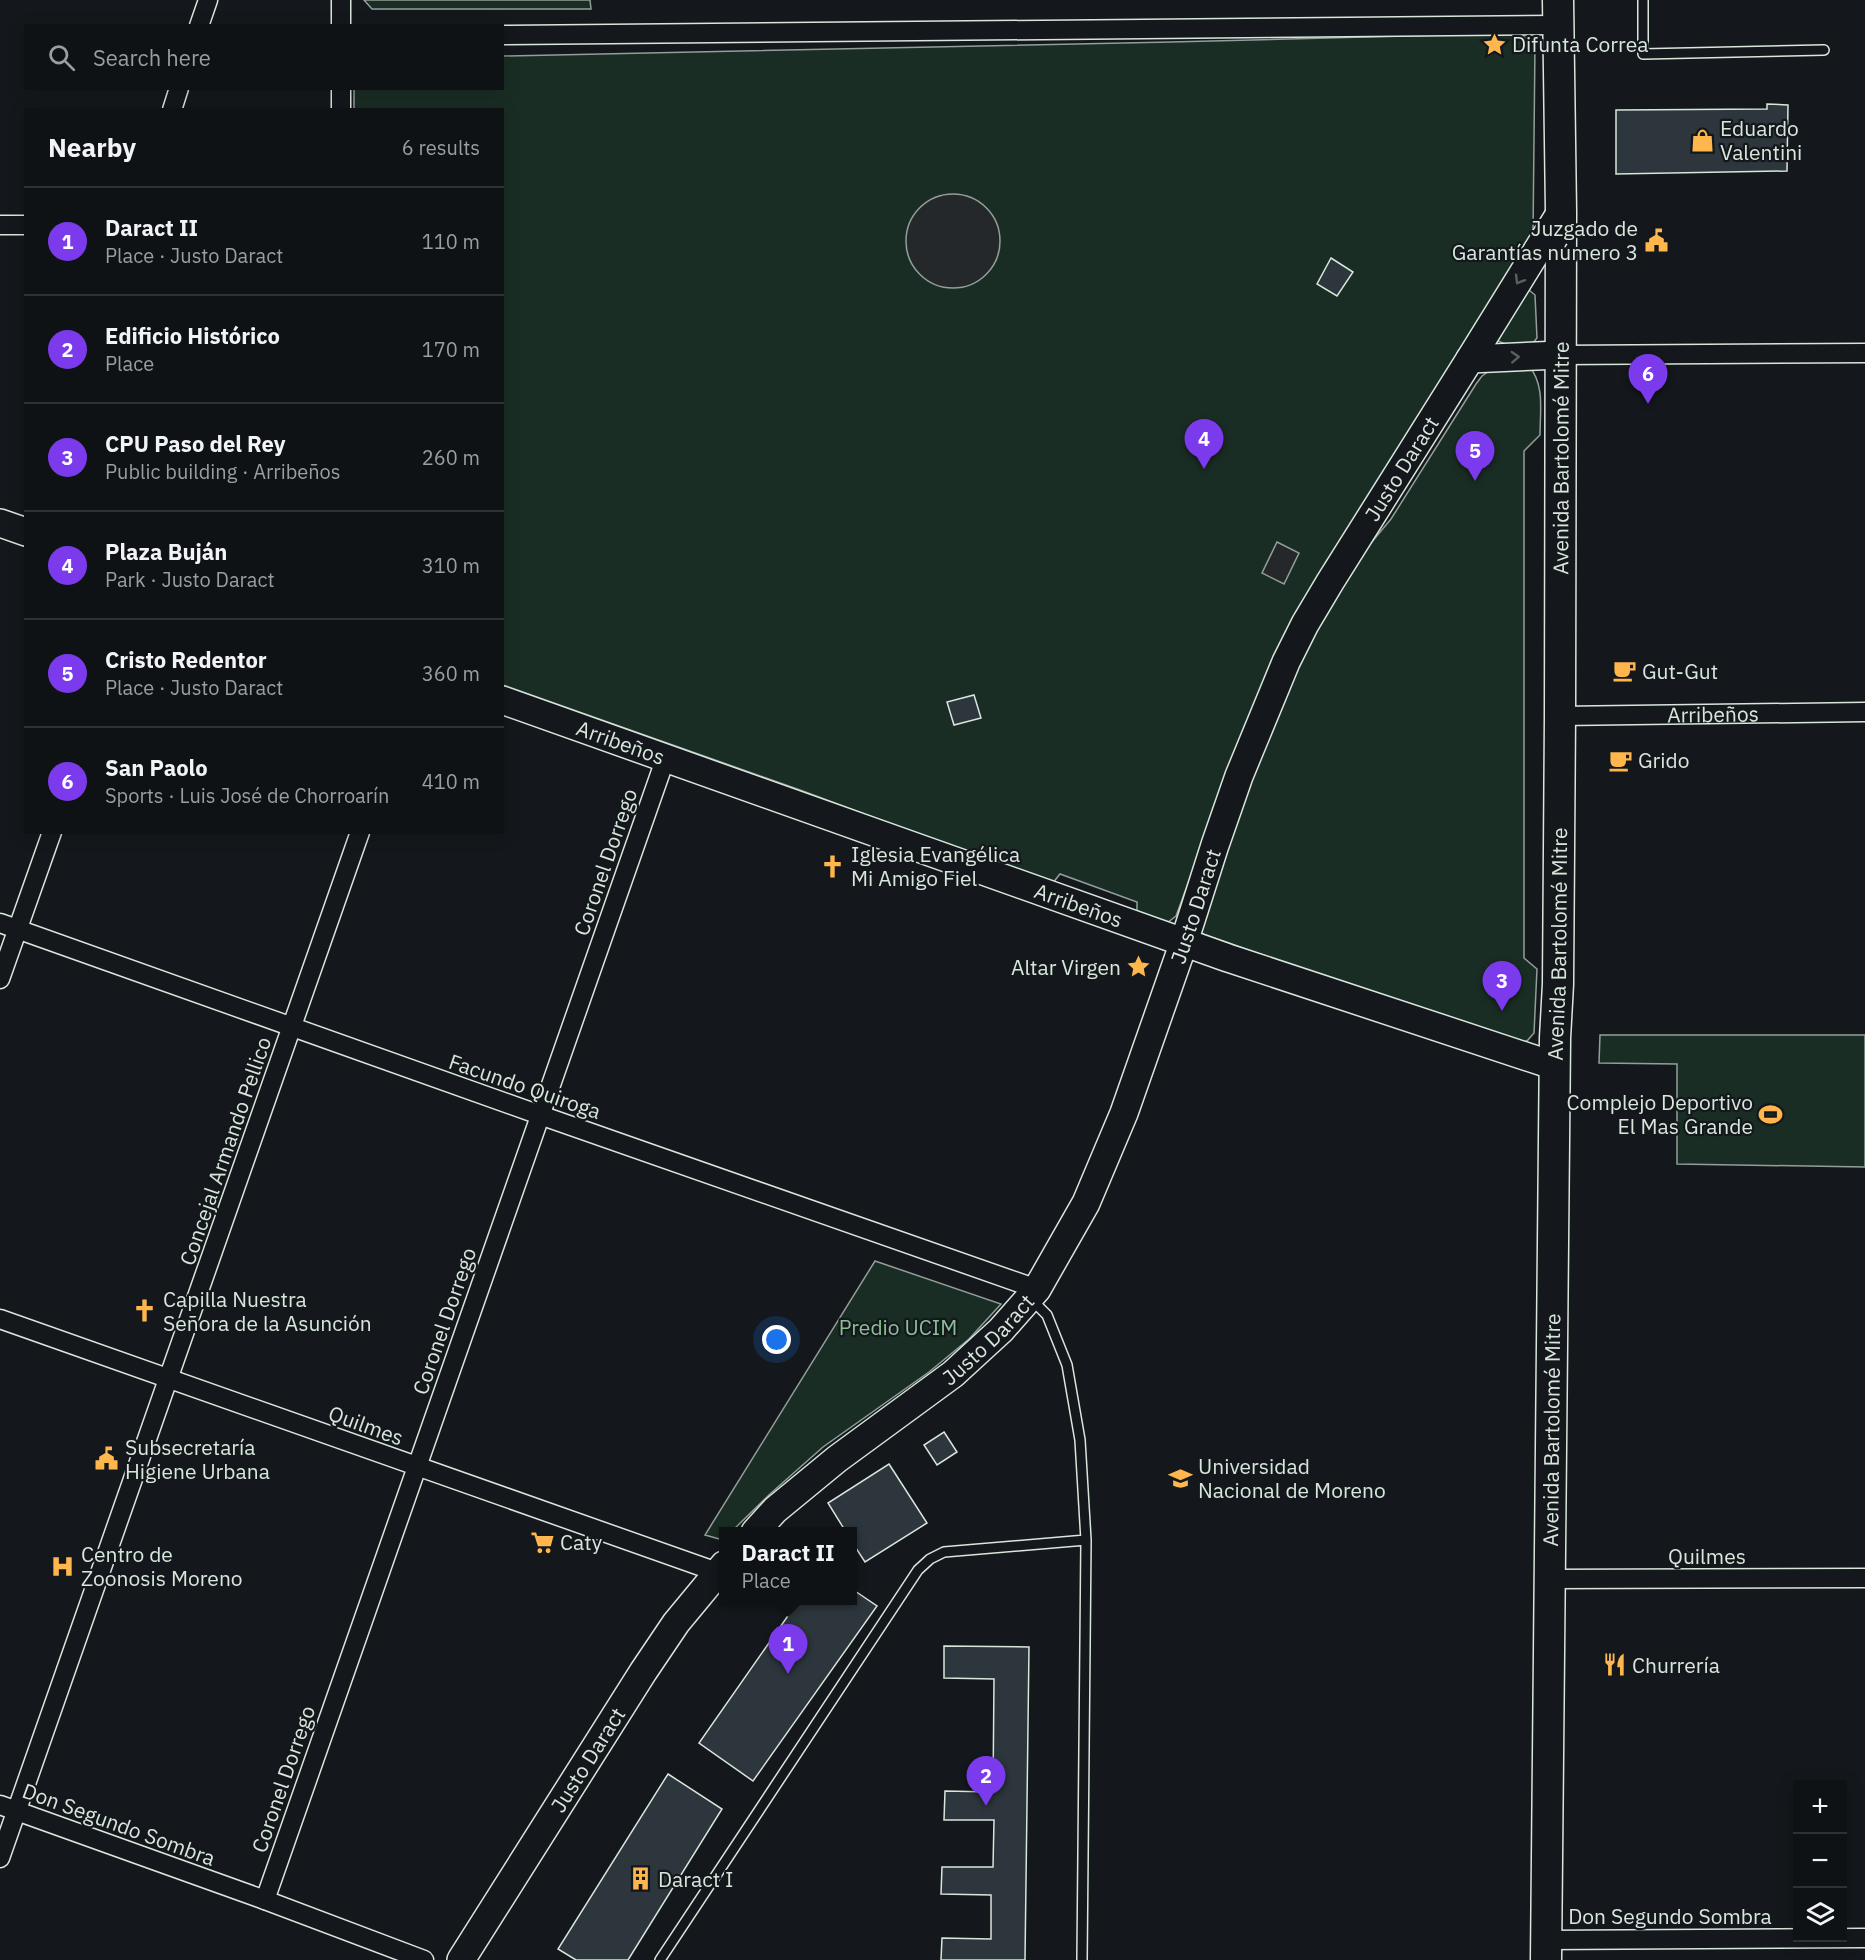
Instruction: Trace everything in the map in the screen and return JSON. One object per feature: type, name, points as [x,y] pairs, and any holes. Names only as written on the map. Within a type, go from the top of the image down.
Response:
[{"type":"main road","name":"Avenida Bartolomé Mitre","points":[[1546,1950],[1560,716],[1561,212],[1558,13]]},
{"type":"street","points":[[201,24],[208,0]]},
{"type":"street","points":[[341,0],[341,24]]},
{"type":"street","points":[[504,35],[1558,13]]},
{"type":"street","points":[[173,108],[178,90]]},
{"type":"street","points":[[341,90],[341,108]]},
{"type":"street","name":"Justo Daract","points":[[760,1527],[775,1510],[837,1460],[953,1374],[1001,1330],[1033,1293],[1086,1203],[1124,1113],[1239,776],[1286,662],[1330,582],[1561,212]]},
{"type":"street","points":[[0,225],[24,225]]},
{"type":"street","points":[[1470,360],[1560,355],[1865,353]]},
{"type":"street","points":[[0,523],[24,531]]},
{"type":"street","name":"Arribeños","points":[[504,701],[1184,942],[1555,1066]]},
{"type":"street","name":"Arribeños","points":[[1560,716],[1865,712]]},
{"type":"street","name":"Coronel Dorrego","points":[[265,1900],[666,757]]},
{"type":"street","points":[[0,979],[51,834]]},
{"type":"street","name":"Concejal Armando Pellico","points":[[0,1858],[8,1808],[169,1379],[359,834]]},
{"type":"street","name":"Facundo Quiroga","points":[[0,923],[1033,1293]]},
{"type":"street","name":"Quilmes","points":[[0,1319],[417,1467],[719,1568]]},
{"type":"street","name":"Justo Daract","points":[[461,1960],[643,1672],[676,1623],[719,1569]]},
{"type":"street","name":"Quilmes","points":[[1550,1579],[1865,1578]]},
{"type":"street","name":"Don Segundo Sombra","points":[[8,1808],[424,1960]]},
{"type":"street","name":"Don Segundo Sombra","points":[[1546,1950],[1865,1938]]},
{"type":"lane","points":[[1643,0],[1643,54],[1824,50]]},
{"type":"lane","points":[[1033,1293],[1047,1315],[1067,1365],[1080,1440],[1086,1540],[1082,1960]]},
{"type":"lane","points":[[660,1960],[918,1570],[930,1559],[944,1552],[1086,1540]]},
{"type":"green space","points":[[364,0],[590,0],[591,9],[372,9]]},
{"type":"green space","points":[[1518,33],[1535,44],[1533,235],[1372,493],[1326,562],[1301,608],[1245,730],[1176,916],[1167,923],[1137,915],[1137,902],[1060,874],[1052,884],[800,790],[504,685],[504,108],[354,108],[354,90],[504,90],[504,56]]},
{"type":"green space","points":[[1529,290],[1535,295],[1537,338],[1532,344],[1508,345],[1498,341],[1498,329],[1520,293]]},
{"type":"green space","points":[[1496,366],[1529,366],[1540,390],[1540,435],[1524,451],[1524,958],[1537,969],[1534,1033],[1527,1041],[1516,1043],[1197,932],[1244,788],[1298,662],[1355,562],[1391,519],[1476,384],[1482,376]]},
{"type":"green space","name":"Complejo Deportivo El Mas Grande","points":[[1600,1035],[1865,1035],[1865,1167],[1677,1164],[1677,1064],[1599,1063]]},
{"type":"green space","name":"Predio UCIM","points":[[875,1261],[1001,1304],[969,1339],[929,1372],[823,1447],[736,1527],[719,1527],[719,1539],[705,1535]]},
{"type":"shaded area","points":[[953,194],[971,198],[986,208],[996,223],[1000,241],[996,259],[986,274],[971,284],[953,288],[935,284],[920,274],[910,259],[906,241],[910,223],[920,208],[935,198]]},
{"type":"shaded area","points":[[1277,542],[1299,553],[1284,584],[1262,573]]},
{"type":"building","name":"Eduardo Valentini","points":[[1767,104],[1788,105],[1787,171],[1616,174],[1616,110],[1767,109]]},
{"type":"building","points":[[1331,258],[1353,272],[1337,296],[1317,284]]},
{"type":"building","points":[[974,695],[981,718],[954,725],[947,702]]},
{"type":"building","points":[[944,1432],[957,1452],[937,1465],[924,1445]]},
{"type":"building","points":[[889,1464],[927,1523],[865,1562],[857,1550],[857,1527],[843,1527],[828,1503]]},
{"type":"building","points":[[857,1592],[877,1606],[753,1781],[699,1743],[796,1605],[857,1605]]},
{"type":"building","points":[[944,1646],[1029,1647],[1025,1960],[941,1960],[942,1938],[991,1939],[991,1895],[941,1894],[942,1867],[993,1867],[994,1820],[944,1820],[945,1791],[993,1792],[994,1679],[944,1678]]},
{"type":"building","name":"Daract I","points":[[668,1774],[722,1809],[628,1960],[576,1960],[558,1949]]},
{"type":"place","name":"Difunta Correa","points":[[1494,44]]},
{"type":"place","name":"Eduardo Valentini","points":[[1702,140]]},
{"type":"place","name":"Juzgado de Garantías número 3","points":[[1656,240]]},
{"type":"place","name":"San Paolo","points":[[1648,404]]},
{"type":"place","name":"Plaza Buján","points":[[1204,469]]},
{"type":"place","name":"Cristo Redentor","points":[[1475,481]]},
{"type":"place","name":"Gut-Gut","points":[[1624,671]]},
{"type":"place","name":"Grido","points":[[1620,760]]},
{"type":"place","name":"Iglesia Evangélica Mi Amigo Fiel","points":[[833,866]]},
{"type":"place","name":"Altar Virgen","points":[[1139,967]]},
{"type":"place","name":"CPU Paso del Rey","points":[[1502,1011]]},
{"type":"place","name":"Complejo Deportivo El Mas Grande","points":[[1771,1114]]},
{"type":"place","name":"Capilla Nuestra Señora de la Asunción","points":[[145,1311]]},
{"type":"place","name":"Subsecretaría Higiene Urbana","points":[[107,1459]]},
{"type":"place","name":"Universidad Nacional de Moreno","points":[[1180,1478]]},
{"type":"place","name":"Caty","points":[[542,1542]]},
{"type":"place","name":"Centro de Zoonosis Moreno","points":[[63,1566]]},
{"type":"place","name":"Churrería","points":[[1614,1665]]},
{"type":"place","name":"Daract II","points":[[788,1674]]},
{"type":"place","name":"Edificio Histórico","points":[[986,1806]]},
{"type":"place","name":"Daract I","points":[[640,1879]]}]
